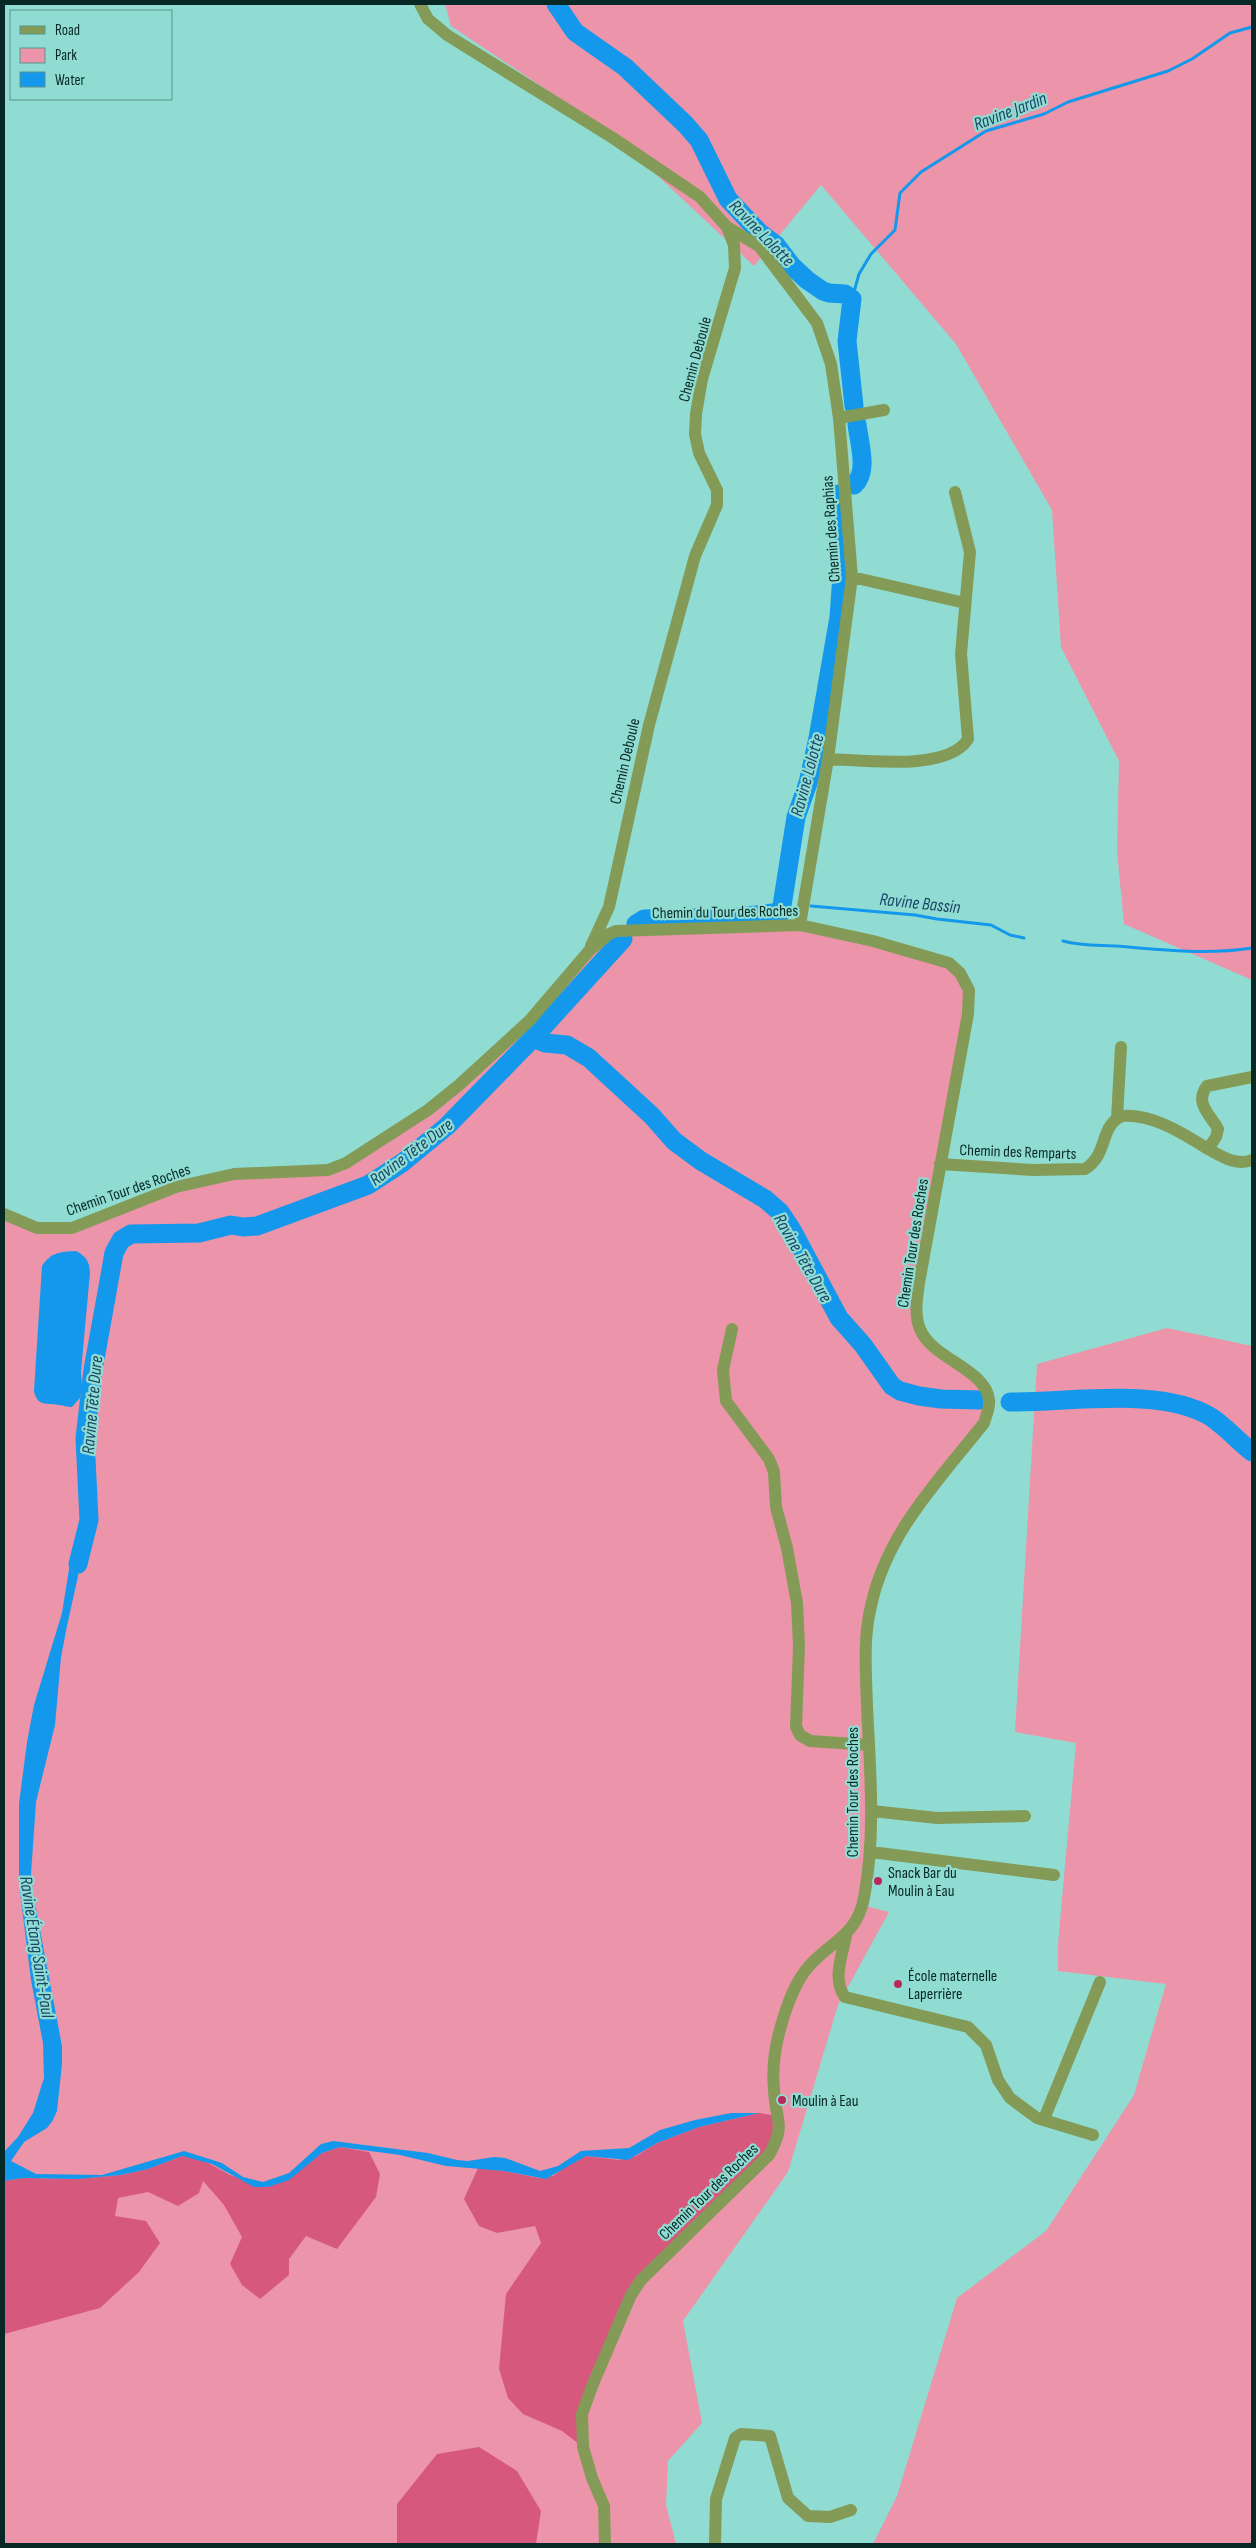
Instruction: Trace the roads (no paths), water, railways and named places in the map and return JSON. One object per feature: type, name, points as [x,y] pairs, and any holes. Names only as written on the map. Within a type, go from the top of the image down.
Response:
[{"type":"street","name":"Chemin Deboule","points":[[420,4],[428,19],[447,36],[668,174],[700,197],[727,227],[734,245],[735,268],[702,379],[695,434],[699,454],[717,490],[717,505],[695,556],[649,725],[609,907],[589,951]]},
{"type":"street","name":"Chemin des Raphias","points":[[727,227],[758,246],[817,323],[831,364],[839,418],[852,577],[828,760],[800,925]]},
{"type":"street","points":[[839,418],[884,410]]},
{"type":"street","points":[[828,760],[916,761],[940,757],[964,746],[968,739],[961,674],[970,552],[955,492]]},
{"type":"street","points":[[852,577],[965,603]]},
{"type":"street","name":"Chemin du Tour des Roches","points":[[428,1110],[503,1047],[550,997],[589,951],[609,934],[626,929],[800,925],[873,941],[949,963],[960,974],[968,990],[968,1014],[953,1097]]},
{"type":"street","points":[[1121,1047],[1117,1118],[1133,1115],[1146,1117],[1186,1135],[1233,1162],[1242,1163],[1252,1160]]},
{"type":"street","points":[[1208,1149],[1218,1129],[1202,1107],[1202,1092],[1207,1086],[1252,1077]]},
{"type":"street","name":"Chemin Tour des Roches","points":[[605,2544],[604,2506],[592,2478],[584,2447],[582,2414],[631,2295],[641,2280],[769,2155],[778,2139],[779,2116],[773,2080],[776,2047],[783,2019],[800,1976],[811,1964],[846,1936],[855,1924],[862,1905],[871,1852],[872,1811],[865,1650],[871,1606],[884,1566],[911,1513],[984,1423],[989,1408],[986,1392],[976,1378],[929,1344],[920,1331],[916,1318],[919,1283],[953,1097]]},
{"type":"street","name":"Chemin Tour des Roches","points":[[4,1214],[37,1228],[72,1228],[176,1187],[234,1174],[328,1170],[346,1163],[428,1110]]},
{"type":"street","name":"Chemin des Remparts","points":[[940,1164],[1033,1170],[1085,1169],[1099,1156],[1106,1134],[1117,1118]]},
{"type":"street","points":[[732,1329],[723,1370],[726,1401],[769,1459],[774,1472],[776,1508],[787,1548],[797,1603],[799,1646],[796,1727],[800,1735],[810,1741],[869,1745]]},
{"type":"street","points":[[872,1811],[937,1818],[1025,1816]]},
{"type":"street","points":[[871,1852],[1054,1875]]},
{"type":"street","points":[[846,1936],[838,1976],[839,1989],[845,1998],[968,2027],[986,2045],[998,2080],[1010,2098],[1040,2119],[1093,2135]]},
{"type":"street","points":[[1040,2119],[1100,1982]]},
{"type":"street","points":[[716,2544],[716,2498],[735,2438],[742,2434],[770,2436],[788,2498],[808,2516],[830,2517],[851,2510]]},
{"type":"water","points":[[76,1251],[87,1260],[90,1273],[81,1371],[82,1387],[80,1398],[70,1407],[40,1402],[35,1396],[34,1391],[42,1266],[52,1255]]},
{"type":"water","name":"Ravine Étang Saint-Paul","points":[[85,1541],[88,1548],[80,1567],[61,1657],[55,1725],[36,1802],[31,1874],[62,2046],[57,2111],[47,2128],[24,2142],[11,2161],[36,2174],[102,2175],[184,2151],[222,2163],[243,2177],[263,2182],[289,2173],[321,2144],[333,2141],[428,2153],[457,2160],[505,2158],[540,2171],[558,2166],[581,2151],[629,2148],[660,2130],[695,2120],[731,2113],[759,2113],[699,2127],[657,2143],[628,2160],[586,2156],[546,2179],[504,2171],[446,2166],[400,2155],[340,2147],[322,2153],[289,2180],[268,2187],[254,2187],[212,2164],[182,2156],[148,2169],[121,2175],[78,2179],[23,2178],[4,2181],[4,2152],[18,2137],[33,2113],[44,2078],[43,2043],[31,1980],[19,1884],[19,1804],[34,1705],[62,1613],[70,1563],[74,1553]]},
{"type":"waterway","name":"Ravine Lolotte","points":[[556,4],[575,32],[625,67],[685,124],[699,140],[728,199],[759,232],[776,245],[792,266],[823,291],[845,294],[852,299],[847,341],[854,406]]},
{"type":"waterway","name":"Ravine Jardin","points":[[852,299],[859,274],[871,254],[895,230],[900,193],[921,172],[986,131],[1044,114],[1068,102],[1168,71],[1192,59],[1230,33],[1252,27]]},
{"type":"waterway","name":"Ravine Lolotte","points":[[854,485],[859,479],[862,465],[857,424]]},
{"type":"waterway","name":"Ravine Lolotte","points":[[636,924],[644,919],[738,917],[781,912],[796,817],[808,783],[818,738],[839,617],[842,575],[835,497],[838,494]]},
{"type":"waterway","name":"Ravine Bassin","points":[[811,906],[915,915],[991,925],[1010,935],[1024,938]]},
{"type":"waterway","name":"Ravine Bassin","points":[[781,912],[796,909]]},
{"type":"waterway","name":"Ravine Tête Dure","points":[[78,1564],[89,1520],[85,1438],[93,1370],[114,1253],[121,1240],[131,1234],[199,1233],[231,1225],[243,1227],[257,1226],[368,1185],[402,1163],[447,1126],[533,1038],[623,939]]},
{"type":"waterway","name":"Ravine Bassin","points":[[1063,941],[1083,945],[1184,951],[1252,948]]},
{"type":"waterway","name":"Ravine Tête Dure","points":[[533,1038],[545,1043],[567,1045],[589,1058],[652,1116],[674,1141],[701,1161],[765,1199],[780,1212],[792,1230],[839,1318],[863,1345],[892,1386],[900,1391],[919,1396],[941,1399],[980,1400]]},
{"type":"waterway","name":"Ravine Tête Dure","points":[[1010,1402],[1113,1398],[1167,1402],[1190,1407],[1211,1417],[1252,1452]]},
{"type":"place","name":"Snack Bar du Moulin à Eau","points":[[878,1881]]},
{"type":"place","name":"École maternelle Laperrière","points":[[898,1984]]},
{"type":"place","name":"Moulin à Eau","points":[[782,2100]]}]
